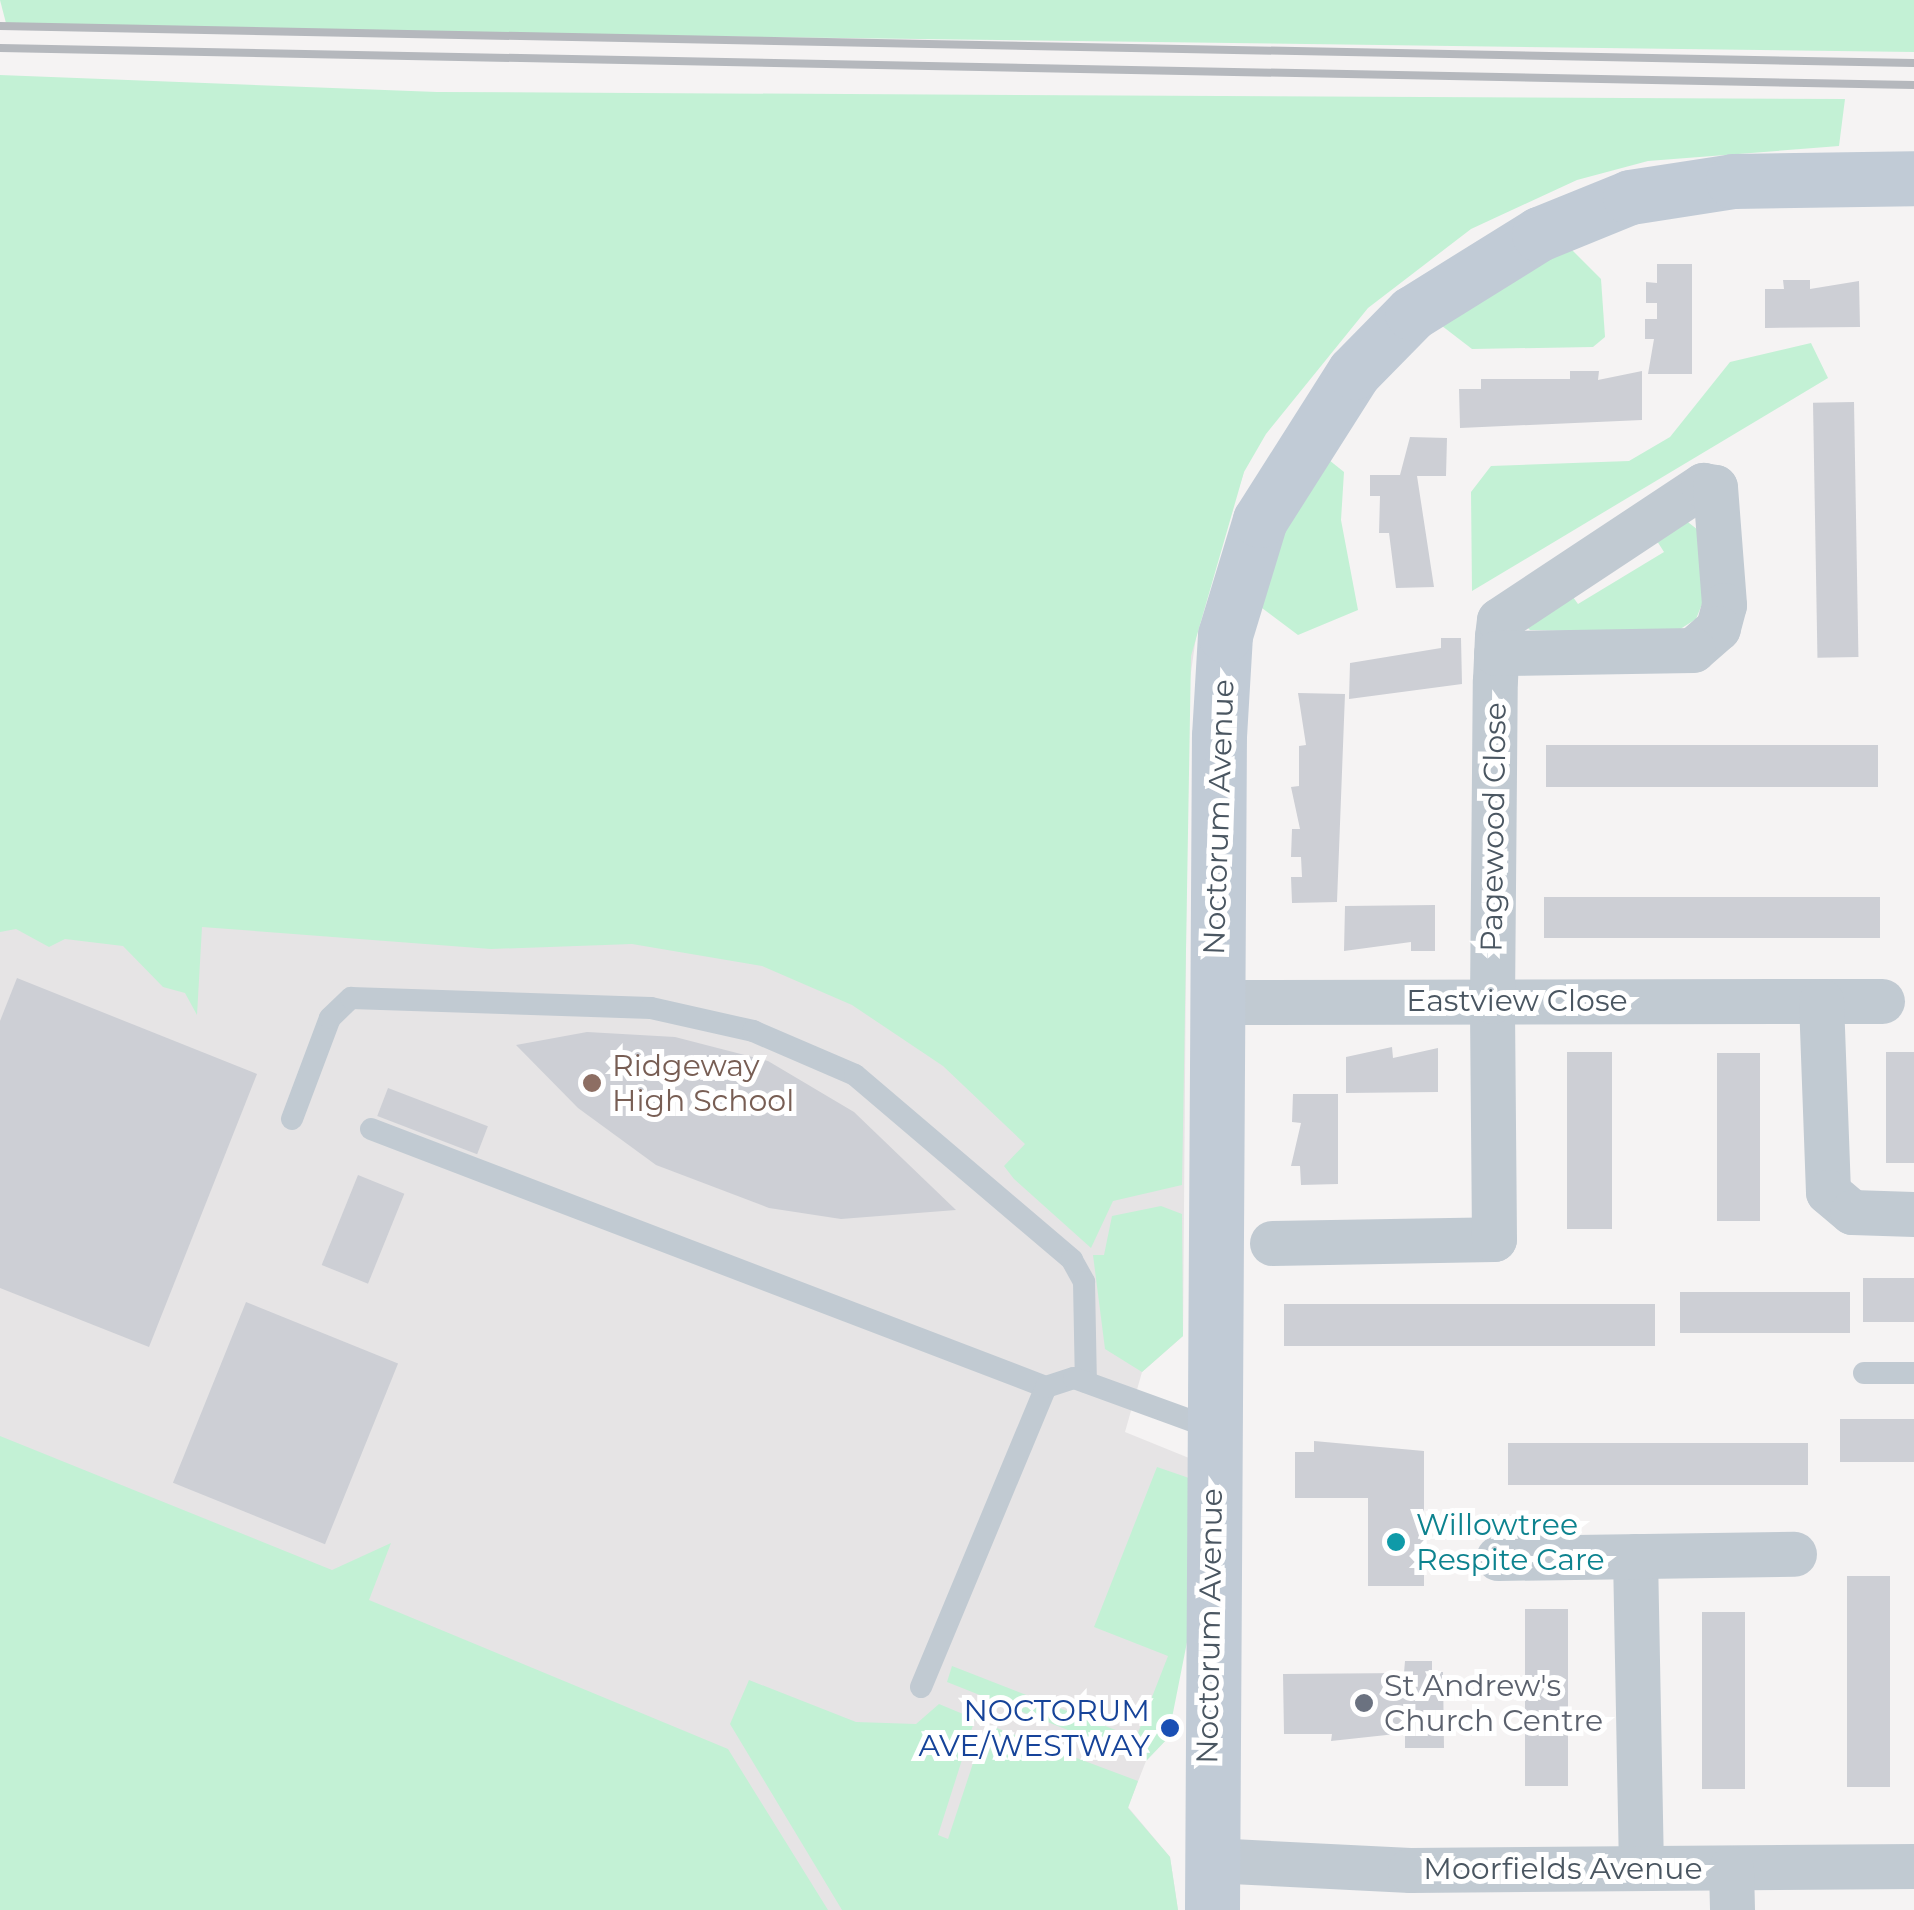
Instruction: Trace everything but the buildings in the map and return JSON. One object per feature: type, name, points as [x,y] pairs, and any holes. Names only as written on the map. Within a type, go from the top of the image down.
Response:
[{"type":"street","name":"Noctorum Avenue","points":[[1211,1885],[1214,1002],[1225,635],[1260,520],[1354,372],[1474,268],[1608,204],[1734,181],[1914,178]]},
{"type":"street","name":"Pagewood Close","points":[[1272,1243],[1494,1239],[1492,1001],[1496,653],[1499,620],[1512,606],[1703,484],[1716,487],[1724,605],[1718,628],[1693,650],[1496,653]]},
{"type":"street","name":"Eastview Close","points":[[1214,1002],[1882,1000]]},
{"type":"street","points":[[1821,1001],[1828,1192],[1852,1212],[1914,1214]]},
{"type":"street","points":[[1498,1558],[1794,1554]]},
{"type":"street","points":[[1635,1556],[1641,1868]]},
{"type":"street","name":"Moorfields Avenue","points":[[1211,1885],[1410,1890],[1641,1868],[1732,1889],[1914,1866]]},
{"type":"lane","points":[[292,1119],[330,1018],[351,998],[651,1008],[752,1031],[855,1075],[1072,1260],[1084,1282],[1086,1382]]},
{"type":"lane","points":[[371,1129],[1046,1387],[1086,1382],[1214,1428]]},
{"type":"lane","points":[[1864,1374],[1914,1373]]},
{"type":"lane","points":[[921,1688],[1046,1387]]},
{"type":"shaded area","name":"Ridgeway High School","points":[[0,101],[1244,472],[1201,602],[1188,693],[1183,1336],[1142,1372],[1125,1432],[1189,1458],[1168,1738],[1146,1761],[1128,1807],[1170,1857],[1178,1910],[0,1910]]},
{"type":"green space","points":[[0,0],[1914,0],[1914,52],[7,27]]},
{"type":"green space","points":[[0,75],[437,92],[1845,99],[1839,146],[1648,161],[1577,180],[1471,229],[1368,308],[1266,434],[1244,472],[1191,656],[1182,1185],[1113,1201],[1091,1248],[1014,1179],[1004,1166],[1025,1144],[943,1066],[852,1005],[762,966],[632,944],[491,949],[202,927],[197,1015],[185,993],[163,987],[123,946],[65,939],[49,947],[16,929],[0,932]]},
{"type":"green space","points":[[1565,243],[1601,279],[1605,337],[1593,347],[1472,349],[1433,319]]},
{"type":"green space","points":[[1811,343],[1828,378],[1472,591],[1471,492],[1491,466],[1629,461],[1670,437],[1730,362]]},
{"type":"green space","points":[[1314,448],[1344,472],[1341,520],[1358,610],[1298,635],[1250,599]]},
{"type":"green space","points":[[1680,516],[1702,533],[1704,599],[1696,619],[1674,633],[1530,630],[1521,621],[1562,582],[1578,604],[1664,552],[1650,530]]},
{"type":"green space","points":[[1161,1206],[1182,1214],[1183,1336],[1142,1372],[1105,1349],[1093,1255],[1104,1255],[1112,1216]]},
{"type":"green space","points":[[0,1436],[332,1570],[391,1543],[369,1600],[728,1749],[828,1910],[0,1910]]},
{"type":"green space","points":[[1157,1467],[1189,1478],[1190,1627],[1168,1738],[1146,1761],[947,1682],[952,1666],[1136,1738],[1168,1656],[1094,1627]]},
{"type":"green space","points":[[749,1680],[856,1722],[916,1724],[939,1704],[975,1719],[938,1835],[948,1839],[986,1724],[1138,1781],[1128,1808],[1170,1857],[1178,1910],[842,1910],[730,1724]]},
{"type":"railway","points":[[0,26],[1914,63]]},
{"type":"railway","points":[[0,48],[1914,85]]},
{"type":"place","name":"Ridgeway High School","points":[[592,1083]]},
{"type":"place","name":"Willowtree Respite Care","points":[[1396,1542]]},
{"type":"place","name":"St Andrew's Church Centre","points":[[1364,1703]]},
{"type":"place","name":"NOCTORUM AVE/WESTWAY","points":[[1170,1728]]}]
